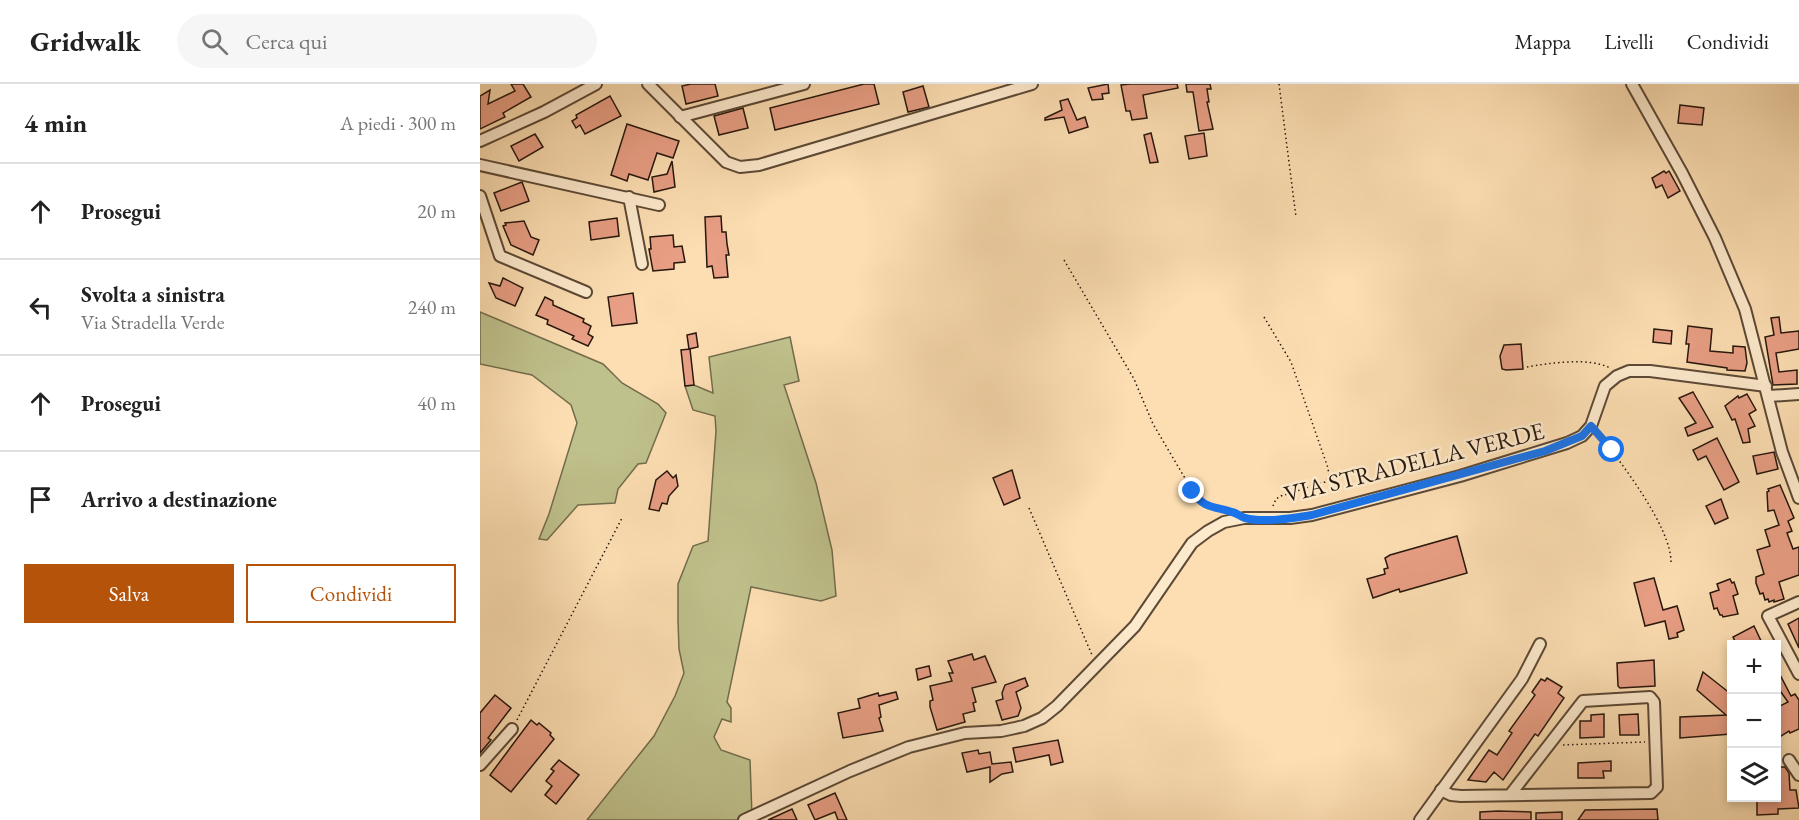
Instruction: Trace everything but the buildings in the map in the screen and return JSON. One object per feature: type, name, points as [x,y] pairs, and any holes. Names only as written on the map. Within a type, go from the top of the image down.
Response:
[{"type":"street","points":[[480,141],[544,112],[596,84]]},
{"type":"street","points":[[648,84],[726,162],[740,166],[759,165],[1010,87],[1032,84]]},
{"type":"street","points":[[1632,84],[1715,238],[1744,309],[1782,452],[1799,498]]},
{"type":"street","points":[[680,117],[797,85]]},
{"type":"street","points":[[480,165],[659,205]]},
{"type":"street","points":[[480,196],[500,256],[586,292]]},
{"type":"street","points":[[629,197],[642,264]]},
{"type":"street","points":[[1591,426],[1605,386],[1617,376],[1629,371],[1650,372],[1799,394]]},
{"type":"street","name":"VIA STRADELLA VERDE","points":[[744,820],[850,771],[909,747],[965,734],[1001,731],[1024,726],[1042,718],[1057,706],[1135,626],[1192,543],[1224,522],[1244,518],[1273,519],[1312,515],[1567,444],[1582,436],[1591,426]]},
{"type":"street","points":[[1799,602],[1768,616],[1799,674]]},
{"type":"street","points":[[1420,820],[1522,679],[1540,644]]},
{"type":"street","points":[[1441,790],[1451,795],[1461,796],[1650,793],[1657,787],[1654,702],[1650,698],[1582,701],[1510,795]]},
{"type":"street","points":[[480,765],[512,729]]},
{"type":"street","points":[[1789,760],[1799,775]]},
{"type":"street","points":[[1525,777],[1530,795]]},
{"type":"path","points":[[1279,84],[1296,217]]},
{"type":"path","points":[[1064,260],[1134,379],[1153,424],[1199,502],[1226,511]]},
{"type":"path","points":[[1264,317],[1291,362],[1328,468],[1329,477],[1325,482],[1276,499],[1273,505],[1273,519]]},
{"type":"path","points":[[1527,367],[1549,363],[1598,364],[1609,367],[1617,376]]},
{"type":"path","points":[[1591,426],[1628,471],[1668,544],[1671,563]]},
{"type":"path","points":[[1029,508],[1091,654],[1094,668]]},
{"type":"path","points":[[512,729],[622,518]]},
{"type":"path","points":[[1552,741],[1557,745],[1655,742]]},
{"type":"green space","points":[[480,312],[603,364],[622,383],[658,404],[666,413],[646,463],[638,464],[618,489],[615,503],[578,505],[547,540],[539,539],[577,423],[571,405],[532,375],[480,364]]},
{"type":"green space","points":[[790,337],[799,381],[784,385],[816,483],[832,550],[836,596],[821,601],[751,587],[727,702],[731,708],[731,722],[722,719],[714,737],[721,750],[750,760],[752,816],[744,820],[587,820],[654,736],[684,673],[679,649],[678,584],[693,546],[708,541],[716,431],[715,416],[693,410],[685,386],[694,385],[713,393],[709,357]]},
{"type":"route","points":[[1192,491],[1199,502],[1244,518],[1290,518],[1312,515],[1545,451],[1582,436],[1591,426],[1612,450]]}]
